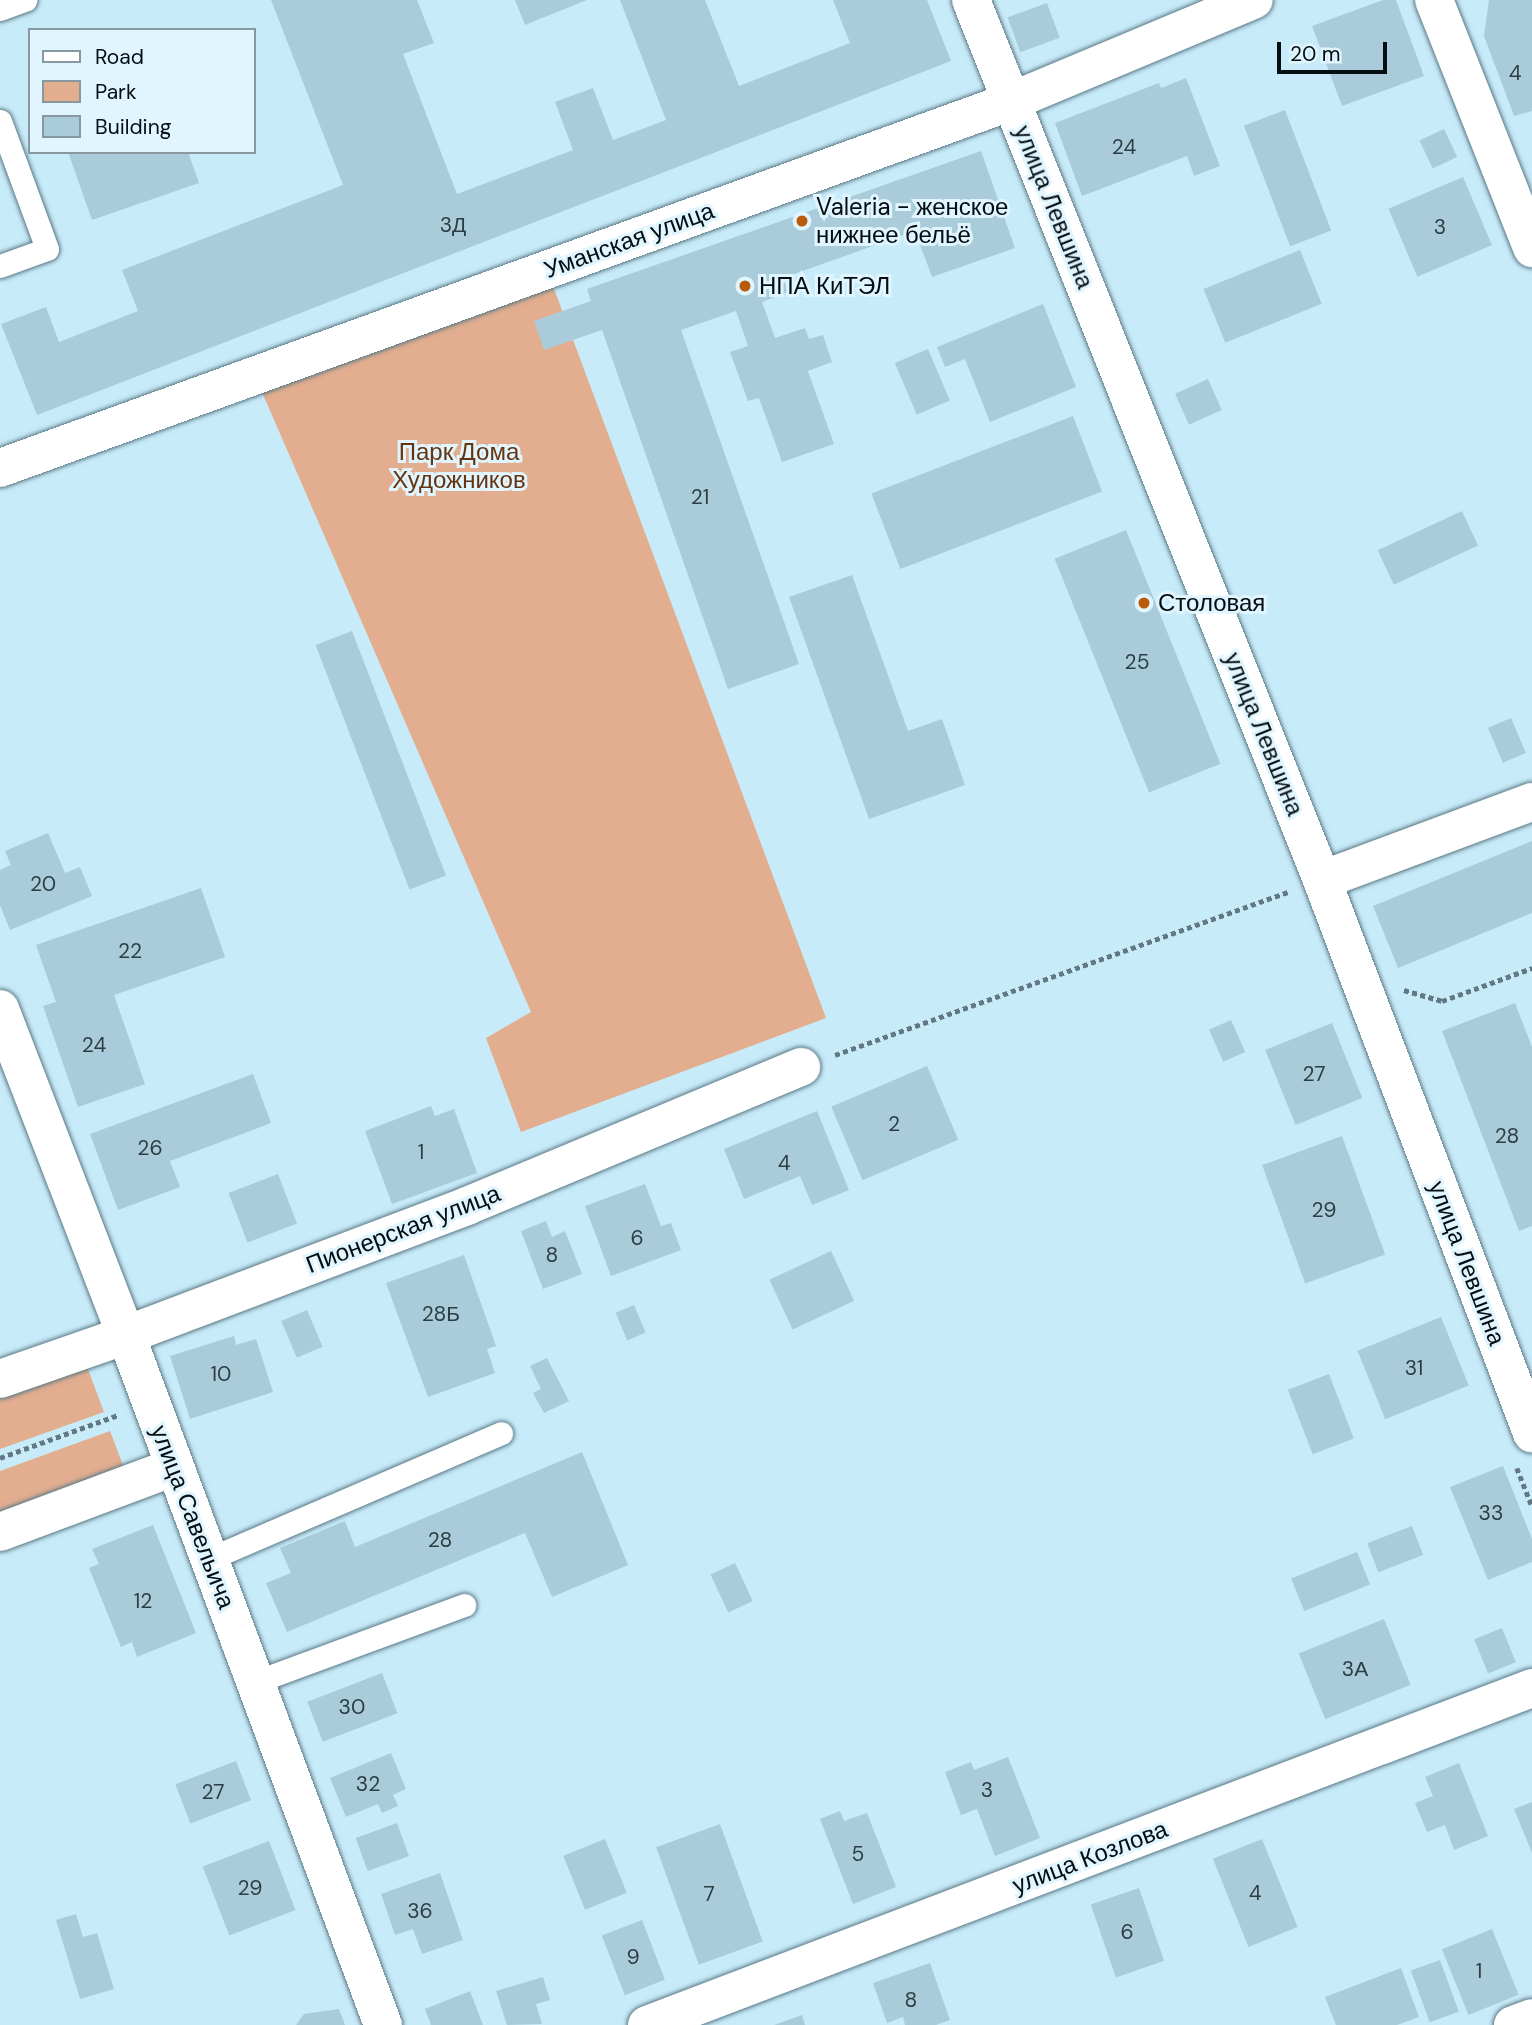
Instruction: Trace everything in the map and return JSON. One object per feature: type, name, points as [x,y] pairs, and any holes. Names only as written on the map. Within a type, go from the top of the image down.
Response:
[{"type":"street","name":"улица Левшина","points":[[971,0],[1359,977],[1521,1372],[1532,1433]]},
{"type":"street","name":"Уманская улица","points":[[0,468],[1012,101],[1254,0]]},
{"type":"street","points":[[1434,0],[1529,232]]},
{"type":"street","points":[[1322,880],[1532,802]]},
{"type":"street","name":"улица Савельича","points":[[0,1009],[126,1335],[383,2025]]},
{"type":"street","name":"Пионерская улица","points":[[0,1379],[126,1335],[467,1206],[801,1067]]},
{"type":"street","points":[[0,1532],[174,1466]]},
{"type":"street","name":"улица Козлова","points":[[647,2025],[1532,1688]]},
{"type":"street","points":[[1513,2025],[1532,2018]]},
{"type":"lane","points":[[0,9],[25,0]]},
{"type":"lane","points":[[0,121],[47,248],[0,266]]},
{"type":"lane","points":[[209,1559],[501,1433]]},
{"type":"lane","points":[[255,1682],[464,1605]]},
{"type":"path","points":[[801,1067],[1322,880]]},
{"type":"path","points":[[1359,977],[1442,1001],[1532,968]]},
{"type":"path","points":[[0,1458],[150,1404]]},
{"type":"green space","name":"Парк Дома Художников","points":[[547,270],[826,1018],[521,1132],[486,1038],[531,1012],[255,376]]},
{"type":"green space","points":[[86,1364],[104,1412],[0,1449],[0,1395]]},
{"type":"green space","points":[[110,1431],[126,1473],[0,1518],[0,1471]]},
{"type":"building","points":[[271,0],[417,0],[434,43],[403,54],[457,194],[573,150],[555,102],[593,88],[613,140],[666,120],[620,0],[705,0],[739,86],[850,43],[833,0],[927,0],[951,61],[37,415],[1,324],[46,307],[59,342],[138,311],[122,270],[343,185]]},
{"type":"building","points":[[515,0],[587,0],[525,25]]},
{"type":"building","points":[[1383,0],[1396,0],[1424,76],[1342,106],[1312,26]]},
{"type":"building","points":[[1489,0],[1532,0],[1532,111],[1514,116],[1484,36]]},
{"type":"building","points":[[1047,3],[1060,38],[1020,52],[1008,17]]},
{"type":"building","points":[[1186,78],[1220,166],[1194,176],[1187,156],[1082,196],[1055,123],[1159,83],[1161,88]]},
{"type":"building","points":[[1285,110],[1331,230],[1290,246],[1244,126]]},
{"type":"building","points":[[1444,129],[1457,157],[1433,169],[1420,140]]},
{"type":"building","points":[[981,151],[1015,248],[932,277],[915,231],[783,278],[788,292],[762,302],[775,338],[805,328],[809,339],[823,335],[832,362],[808,371],[834,444],[782,462],[759,398],[748,401],[730,352],[748,346],[736,311],[681,330],[799,664],[728,689],[602,330],[544,350],[534,321],[591,301],[587,289]]},
{"type":"building","points":[[69,154],[189,154],[199,183],[92,220]]},
{"type":"building","points":[[1463,177],[1492,245],[1417,277],[1388,209]]},
{"type":"building","points":[[1300,250],[1322,304],[1225,343],[1204,289]]},
{"type":"building","points":[[1043,304],[1076,387],[990,422],[965,359],[945,367],[937,347]]},
{"type":"building","points":[[928,349],[950,401],[917,415],[895,363]]},
{"type":"building","points":[[1208,379],[1222,410],[1189,425],[1175,394]]},
{"type":"building","points":[[1073,416],[1102,492],[900,569],[871,493]]},
{"type":"building","points":[[1462,511],[1478,545],[1394,585],[1378,550]]},
{"type":"building","points":[[1126,530],[1220,764],[1149,792],[1055,559]]},
{"type":"building","points":[[852,575],[908,731],[942,719],[965,785],[869,819],[789,597]]},
{"type":"building","points":[[352,631],[446,876],[409,890],[316,645]]},
{"type":"building","points":[[1511,718],[1526,753],[1503,763],[1488,728]]},
{"type":"building","points":[[48,833],[65,873],[80,867],[92,896],[10,930],[0,905],[0,870],[11,865],[5,851]]},
{"type":"building","points":[[1532,841],[1532,913],[1398,968],[1373,906]]},
{"type":"building","points":[[201,888],[225,957],[114,995],[145,1084],[78,1107],[43,1006],[56,1002],[36,945]]},
{"type":"building","points":[[1515,1003],[1532,1047],[1532,1226],[1519,1231],[1442,1031]]},
{"type":"building","points":[[1231,1020],[1245,1052],[1223,1062],[1209,1030]]},
{"type":"building","points":[[1332,1023],[1362,1098],[1296,1125],[1265,1050]]},
{"type":"building","points":[[927,1066],[958,1140],[863,1180],[831,1107]]},
{"type":"building","points":[[253,1074],[271,1123],[170,1161],[180,1187],[118,1210],[90,1134]]},
{"type":"building","points":[[431,1106],[435,1116],[454,1109],[477,1173],[392,1204],[365,1131]]},
{"type":"building","points":[[817,1111],[849,1190],[812,1205],[800,1176],[744,1199],[724,1149]]},
{"type":"building","points":[[1342,1136],[1385,1254],[1305,1283],[1262,1165]]},
{"type":"building","points":[[278,1174],[297,1223],[248,1242],[229,1193]]},
{"type":"building","points":[[645,1184],[661,1226],[671,1223],[681,1250],[611,1276],[585,1206]]},
{"type":"building","points":[[546,1221],[552,1237],[565,1231],[582,1274],[543,1289],[521,1231]]},
{"type":"building","points":[[831,1251],[854,1301],[793,1330],[769,1280]]},
{"type":"building","points":[[464,1255],[496,1346],[487,1349],[495,1373],[428,1397],[386,1283]]},
{"type":"building","points":[[634,1305],[646,1333],[627,1340],[616,1313]]},
{"type":"building","points":[[307,1310],[323,1347],[297,1358],[281,1321]]},
{"type":"building","points":[[1441,1317],[1469,1386],[1385,1419],[1358,1351]]},
{"type":"building","points":[[234,1336],[236,1345],[256,1339],[273,1392],[190,1419],[170,1356]]},
{"type":"building","points":[[547,1358],[569,1401],[544,1413],[533,1393],[541,1389],[530,1366]]},
{"type":"building","points":[[1329,1374],[1354,1438],[1313,1454],[1288,1390]]},
{"type":"building","points":[[582,1452],[628,1565],[552,1597],[525,1533],[287,1632],[266,1583],[291,1573],[280,1548],[345,1521],[355,1547]]},
{"type":"building","points":[[1503,1466],[1532,1539],[1532,1562],[1488,1580],[1450,1487]]},
{"type":"building","points":[[153,1525],[196,1633],[137,1657],[132,1642],[121,1647],[89,1568],[99,1564],[92,1549]]},
{"type":"building","points":[[1412,1526],[1423,1555],[1378,1572],[1367,1543]]},
{"type":"building","points":[[1357,1552],[1370,1584],[1304,1611],[1291,1579]]},
{"type":"building","points":[[735,1563],[753,1601],[728,1612],[711,1574]]},
{"type":"building","points":[[1384,1619],[1411,1685],[1325,1719],[1299,1653]]},
{"type":"building","points":[[1502,1628],[1516,1662],[1488,1674],[1474,1639]]},
{"type":"building","points":[[382,1673],[397,1713],[323,1742],[307,1702]]},
{"type":"building","points":[[391,1753],[406,1789],[393,1795],[398,1806],[382,1813],[378,1804],[346,1817],[330,1778]]},
{"type":"building","points":[[1008,1757],[1040,1838],[995,1856],[977,1809],[961,1815],[945,1772],[971,1762],[974,1770]]},
{"type":"building","points":[[236,1761],[251,1800],[190,1824],[175,1784]]},
{"type":"building","points":[[1459,1763],[1488,1836],[1454,1850],[1445,1825],[1427,1832],[1415,1803],[1433,1796],[1425,1777]]},
{"type":"building","points":[[1532,1802],[1532,1853],[1514,1809]]},
{"type":"building","points":[[840,1811],[844,1821],[867,1813],[896,1887],[853,1904],[820,1819]]},
{"type":"building","points":[[397,1823],[409,1856],[368,1871],[356,1838]]},
{"type":"building","points":[[720,1824],[763,1941],[699,1965],[656,1847]]},
{"type":"building","points":[[605,1839],[627,1893],[585,1910],[563,1856]]},
{"type":"building","points":[[1262,1839],[1298,1927],[1248,1947],[1213,1859]]},
{"type":"building","points":[[269,1841],[296,1910],[229,1936],[203,1866]]},
{"type":"building","points":[[440,1873],[463,1940],[422,1954],[413,1929],[395,1935],[381,1894]]},
{"type":"building","points":[[1139,1888],[1164,1961],[1116,1977],[1091,1905]]},
{"type":"building","points":[[76,1914],[83,1937],[97,1933],[114,1989],[80,1999],[56,1920]]},
{"type":"building","points":[[642,1920],[665,1980],[625,1995],[602,1935]]},
{"type":"building","points":[[1492,1929],[1519,1995],[1469,2015],[1442,1949]]},
{"type":"building","points":[[1440,1960],[1459,2012],[1430,2022],[1411,1971]]},
{"type":"building","points":[[930,1963],[950,2020],[936,2025],[905,2025],[903,2017],[887,2023],[873,1983]]},
{"type":"building","points":[[1401,1968],[1419,2017],[1397,2025],[1336,2025],[1325,1997]]},
{"type":"building","points":[[543,1977],[550,2000],[536,2004],[542,2024],[507,2025],[496,1991]]},
{"type":"building","points":[[470,1991],[483,2025],[431,2025],[425,2009]]},
{"type":"building","points":[[339,2009],[345,2025],[296,2025],[304,2014]]},
{"type":"building","points":[[802,2015],[805,2025],[774,2025]]},
{"type":"place","name":"Valeria - женское нижнее бельё","points":[[802,221]]},
{"type":"place","name":"НПА КиТЭЛ","points":[[745,286]]},
{"type":"place","name":"Столовая","points":[[1144,603]]}]
